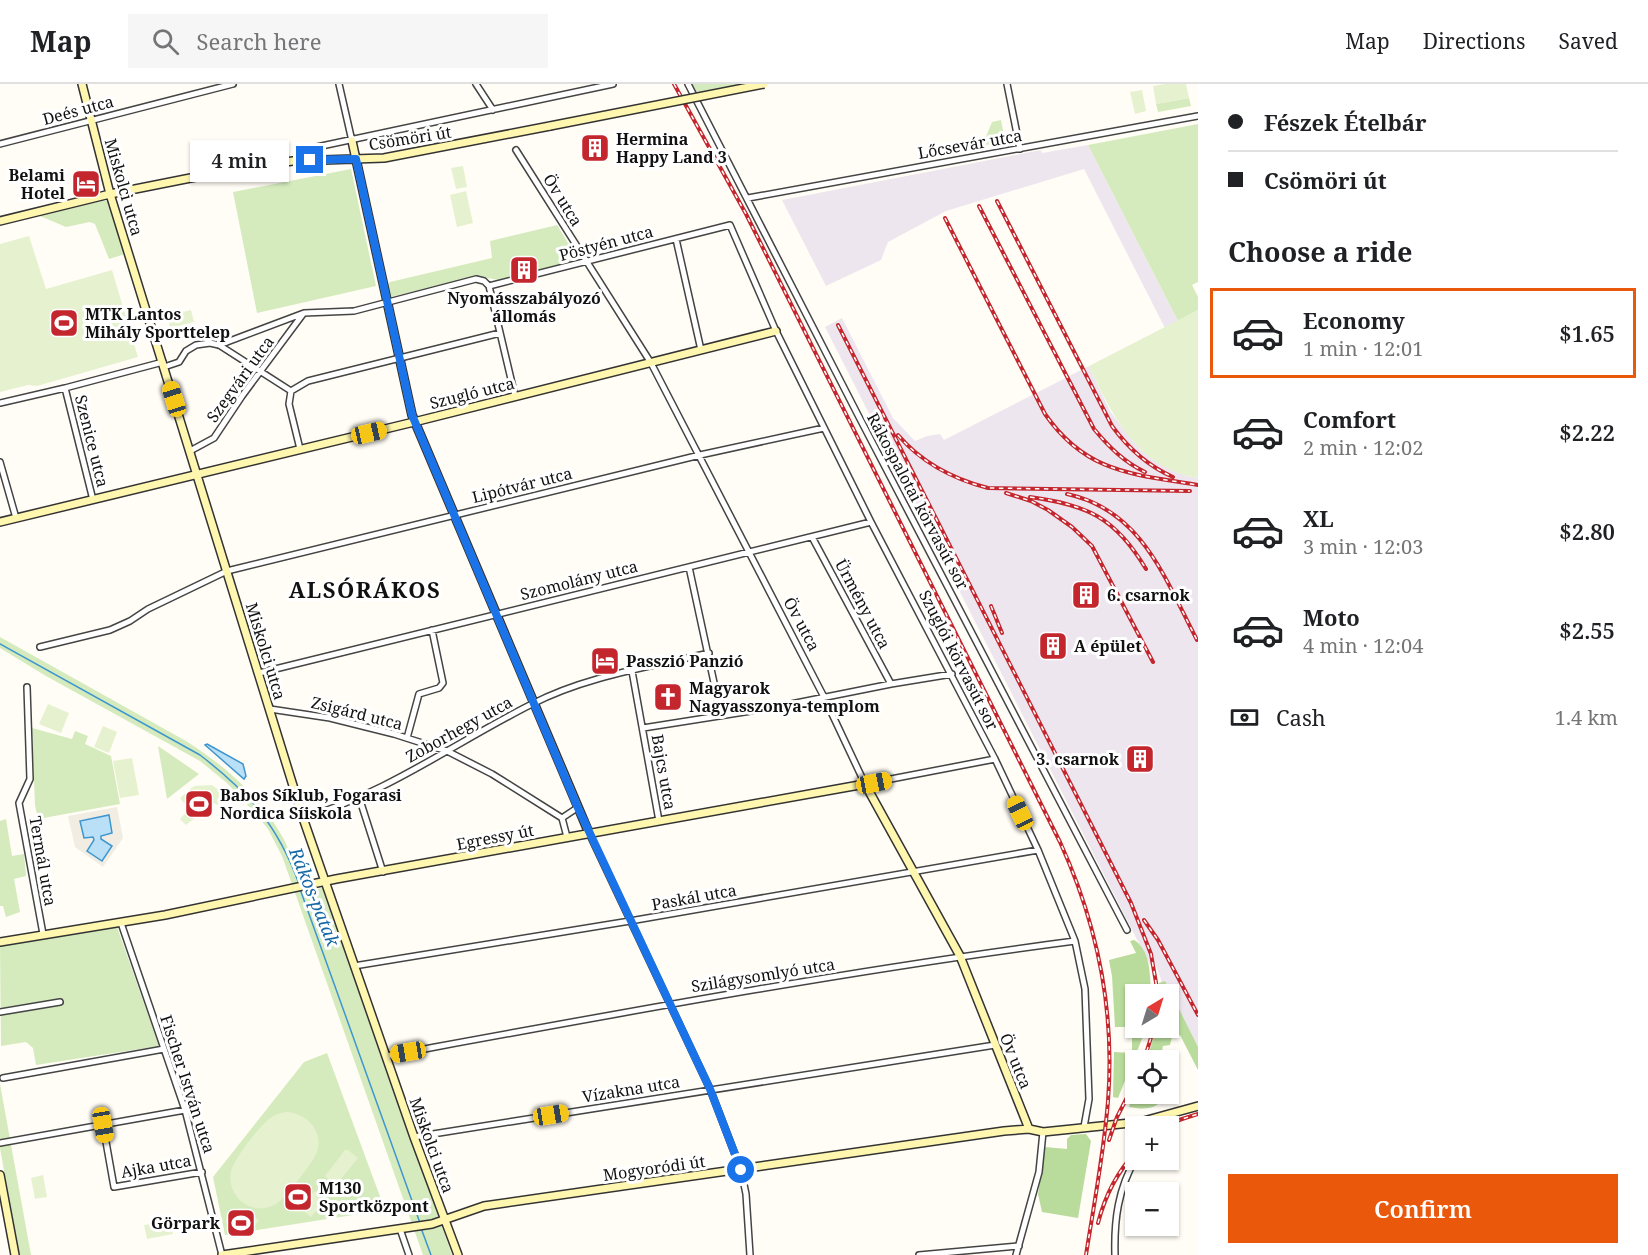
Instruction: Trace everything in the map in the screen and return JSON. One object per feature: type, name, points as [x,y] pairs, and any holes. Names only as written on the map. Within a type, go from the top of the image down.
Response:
[{"type":"street","name":"Miskolci utca","points":[[82,84],[110,194],[303,818],[414,1137],[458,1255]]},
{"type":"street","name":"Deés utca","points":[[0,144],[233,84]]},
{"type":"street","points":[[339,84],[414,422],[589,833],[710,1089],[741,1170],[746,1194],[750,1255]]},
{"type":"street","points":[[476,84],[493,110]]},
{"type":"street","name":"Csömöri út","points":[[298,151],[614,84]]},
{"type":"street","name":"Rákospalotai körvasút sor","points":[[688,84],[1127,930]]},
{"type":"street","name":"Csömöri út","points":[[0,221],[110,194],[250,166],[399,155],[764,84]]},
{"type":"street","points":[[1007,84],[1020,149]]},
{"type":"street","name":"Lőcsevár utca","points":[[748,198],[1198,116]]},
{"type":"street","name":"Öv utca","points":[[516,150],[651,363],[700,455],[824,696],[865,784],[960,956],[1029,1129]]},
{"type":"street","name":"Pöstyén utca","points":[[489,286],[730,225]]},
{"type":"street","name":"Szuglói körvasút sor","points":[[730,225],[776,331],[824,428],[995,759],[1038,850],[1075,941],[1085,989],[1089,1099],[1084,1127]]},
{"type":"street","points":[[676,239],[701,350]]},
{"type":"street","points":[[219,345],[304,313],[354,311],[476,279],[489,286],[515,396]]},
{"type":"street","name":"Szegvári utca","points":[[190,451],[214,438],[260,371],[304,313]]},
{"type":"street","name":"Szugló utca","points":[[0,522],[414,422],[776,331]]},
{"type":"street","points":[[291,391],[308,381],[500,333]]},
{"type":"street","points":[[0,403],[179,362],[186,351],[196,345],[210,343],[219,345],[291,391]]},
{"type":"street","name":"Szenice utca","points":[[65,388],[93,500]]},
{"type":"street","points":[[291,391],[289,404],[300,449]]},
{"type":"street","name":"Lipótvár utca","points":[[40,647],[110,630],[227,571],[700,455],[824,428]]},
{"type":"street","points":[[0,462],[16,518]]},
{"type":"street","name":"Szomolány utca","points":[[259,673],[871,522]]},
{"type":"street","name":"Ürmény utca","points":[[812,537],[891,684]]},
{"type":"street","points":[[689,567],[721,715]]},
{"type":"street","points":[[407,738],[419,694],[439,688],[443,683],[432,630]]},
{"type":"street","name":"Zoborhegy utca","points":[[303,818],[390,783],[534,703],[576,686],[709,653]]},
{"type":"street","name":"Bajcs utca","points":[[632,671],[659,820]]},
{"type":"street","points":[[643,728],[776,707],[824,696],[952,674]]},
{"type":"street","name":"Termál utca","points":[[27,687],[30,778],[19,803],[43,934]]},
{"type":"street","name":"Zsigárd utca","points":[[270,709],[330,718],[447,751],[492,774],[562,818]]},
{"type":"street","name":"Egressy út","points":[[0,942],[121,923],[292,888],[995,759]]},
{"type":"street","points":[[359,797],[383,872]]},
{"type":"street","points":[[567,837],[562,818],[578,808]]},
{"type":"street","name":"Paskál utca","points":[[354,966],[1038,850]]},
{"type":"street","name":"Fischer István utca","points":[[121,923],[185,1110],[222,1255]]},
{"type":"street","name":"Szilágysomlyó utca","points":[[386,1056],[670,1004],[960,956],[1075,941]]},
{"type":"street","points":[[0,1012],[60,1002]]},
{"type":"street","name":"Vízakna utca","points":[[414,1137],[995,1045]]},
{"type":"street","points":[[3,1078],[164,1048]]},
{"type":"street","name":"Mogyoródi út","points":[[1166,1116],[1198,1106]]},
{"type":"street","points":[[0,1143],[185,1110]]},
{"type":"street","name":"Ajka utca","points":[[103,1125],[114,1187],[202,1172]]},
{"type":"street","name":"Mogyoródi út","points":[[222,1255],[432,1224],[484,1206],[1029,1129],[1043,1132],[1125,1125]]},
{"type":"street","points":[[1017,1255],[1039,1172],[1043,1132]]},
{"type":"street","points":[[1115,1255],[1115,1221],[1120,1193],[1131,1170]]},
{"type":"street","points":[[0,1175],[15,1255]]},
{"type":"street","points":[[400,1229],[409,1255]]},
{"type":"street","points":[[919,1255],[1019,1246]]},
{"type":"shaded area","points":[[1088,145],[1178,321],[1165,328],[1084,169],[946,211],[888,242],[881,260],[826,286],[782,200],[1041,150],[1042,153]]},
{"type":"shaded area","points":[[842,318],[893,418],[915,441],[940,434],[944,440],[1089,366],[1110,411],[1141,450],[1187,476],[1198,478],[1198,1064],[1179,1020],[1179,984],[1161,984],[1155,963],[1150,965],[825,327]]},
{"type":"shaded area","points":[[117,807],[123,838],[103,867],[75,847],[68,816]]},
{"type":"green space","points":[[691,84],[742,84],[699,95]]},
{"type":"green space","points":[[1186,84],[1189,98],[1156,104],[1153,86]]},
{"type":"green space","points":[[1142,90],[1146,111],[1135,114],[1130,92]]},
{"type":"green space","points":[[1189,98],[1191,106],[1158,112],[1156,104]]},
{"type":"green space","points":[[1001,120],[1005,141],[986,145],[985,139],[992,122]]},
{"type":"green space","points":[[1198,124],[1198,282],[1192,285],[1198,297],[1198,310],[1178,321],[1088,145]]},
{"type":"green space","points":[[463,166],[467,187],[456,189],[451,168]]},
{"type":"green space","points":[[351,169],[376,286],[257,313],[233,192]]},
{"type":"green space","points":[[466,191],[473,223],[457,227],[450,195]]},
{"type":"green space","points":[[107,201],[109,205],[125,254],[109,259],[95,224],[90,222],[66,227],[40,216],[42,213]]},
{"type":"green space","points":[[557,225],[579,261],[499,280],[476,276],[390,297],[387,285],[390,282],[492,258],[490,241]]},
{"type":"green space","name":"MTK Lantos Mihály Sporttelep","points":[[29,236],[46,289],[112,270],[138,357],[37,386],[28,385],[0,392],[0,244]]},
{"type":"green space","points":[[191,310],[194,322],[170,328],[167,316]]},
{"type":"green space","points":[[1198,310],[1198,478],[1177,473],[1159,464],[1143,452],[1118,421],[1089,366]]},
{"type":"green space","points":[[0,637],[186,741],[227,771],[252,795],[273,821],[300,874],[307,876],[314,889],[323,888],[452,1255],[423,1255],[282,856],[268,829],[227,783],[200,761],[0,648]]},
{"type":"green space","points":[[48,704],[69,713],[61,733],[39,724]]},
{"type":"green space","points":[[103,726],[117,732],[109,753],[94,747]]},
{"type":"green space","points":[[32,728],[72,739],[75,731],[88,736],[85,744],[111,756],[120,804],[38,819],[35,805]]},
{"type":"green space","points":[[158,746],[199,774],[167,799]]},
{"type":"green space","points":[[132,758],[139,795],[120,798],[113,761]]},
{"type":"green space","name":"Babos Síklub, Fogarasi Nordica Síiskola","points":[[212,785],[227,796],[186,825],[180,819],[189,809],[180,798],[194,786]]},
{"type":"green space","points":[[6,819],[12,856],[24,854],[26,876],[14,879],[20,912],[6,917],[3,906],[0,906],[0,821]]},
{"type":"green space","points":[[117,927],[159,1046],[36,1065],[33,1048],[26,1042],[1,1046],[0,946]]},
{"type":"green space","points":[[1134,940],[1144,950],[1151,984],[1125,984],[1125,1027],[1115,1027],[1109,960],[1136,953],[1130,941]]},
{"type":"green space","points":[[1179,1009],[1198,1047],[1198,1070],[1180,1035]]},
{"type":"green space","points":[[1132,1038],[1142,1038],[1137,1050],[1132,1050]]},
{"type":"green space","points":[[1153,1038],[1172,1038],[1170,1045],[1163,1046],[1162,1050],[1150,1050]]},
{"type":"green space","points":[[1114,1052],[1125,1053],[1125,1081],[1118,1098],[1113,1097]]},
{"type":"green space","name":"M130 Sportközpont","points":[[327,1053],[385,1210],[225,1235],[213,1177],[304,1062]]},
{"type":"green space","points":[[0,1084],[31,1255],[19,1255],[0,1148]]},
{"type":"green space","points":[[1130,1104],[1158,1104],[1151,1108],[1129,1107]]},
{"type":"green space","points":[[286,1112],[300,1116],[312,1124],[318,1137],[317,1152],[291,1190],[281,1200],[270,1207],[250,1206],[236,1195],[233,1189],[230,1177],[233,1165],[264,1123],[275,1115]]},
{"type":"green space","points":[[1086,1134],[1091,1141],[1078,1218],[1042,1212],[1038,1194],[1045,1147],[1067,1149],[1067,1139],[1071,1135]]},
{"type":"green space","points":[[345,1150],[358,1158],[336,1185],[325,1176]]},
{"type":"green space","points":[[43,1175],[47,1197],[35,1199],[31,1178]]},
{"type":"green space","points":[[315,1191],[325,1199],[311,1217],[301,1209]]},
{"type":"green space","name":"Görpark","points":[[250,1215],[259,1220],[254,1227],[228,1231],[226,1219]]},
{"type":"green space","points":[[170,1221],[173,1234],[147,1239],[144,1225]]},
{"type":"water","points":[[205,745],[243,764],[246,776],[244,779]]},
{"type":"water","points":[[109,815],[112,833],[101,836],[101,839],[112,846],[102,861],[87,851],[94,840],[93,837],[84,838],[80,821]]},
{"type":"waterway","name":"Rákos-patak","points":[[0,644],[200,755],[233,782],[260,811],[281,844],[299,884]]},
{"type":"waterway","name":"Rákos-patak","points":[[300,889],[420,1223]]},
{"type":"waterway","name":"Rákos-patak","points":[[421,1228],[431,1255]]},
{"type":"railway","points":[[674,84],[746,214],[1060,842],[1084,904],[1100,968],[1109,1034],[1108,1101],[1086,1255]]},
{"type":"railway","points":[[997,201],[1112,426],[1139,456],[1173,477]]},
{"type":"railway","points":[[979,206],[1094,429],[1117,454],[1145,472]]},
{"type":"railway","points":[[945,218],[1045,414],[1061,434],[1077,448],[1112,468],[1152,478],[1198,485]]},
{"type":"railway","points":[[838,325],[1131,903],[1151,954],[1156,984]]},
{"type":"railway","points":[[898,435],[917,454],[939,469],[988,488],[1190,491]]},
{"type":"railway","points":[[1006,493],[1031,501],[1048,510],[1072,527],[1092,546],[1153,662]]},
{"type":"railway","points":[[1067,494],[1093,502],[1114,515],[1133,531],[1162,571],[1197,640]]},
{"type":"railway","points":[[1030,497],[1068,504],[1098,516],[1123,537],[1146,569]]},
{"type":"railway","points":[[991,606],[1002,633]]},
{"type":"railway","points":[[1144,920],[1158,940],[1198,1015]]},
{"type":"railway","points":[[1147,1050],[1151,1038]]},
{"type":"railway","points":[[1109,1140],[1125,1101]]},
{"type":"railway","points":[[1179,1120],[1198,1114]]},
{"type":"railway","points":[[1098,1223],[1112,1185],[1125,1166]]},
{"type":"place","name":"Hermina Happy Land 3","points":[[595,148]]},
{"type":"place","name":"Belami Hotel","points":[[86,184]]},
{"type":"place","name":"Nyomásszabályozó állomás","points":[[524,270]]},
{"type":"place","name":"MTK Lantos Mihály Sporttelep","points":[[64,323]]},
{"type":"place","name":"6. csarnok","points":[[1086,595]]},
{"type":"place","name":"A épület","points":[[1053,646]]},
{"type":"place","name":"Passzió Panzió","points":[[605,661]]},
{"type":"place","name":"Magyarok Nagyasszonya-templom","points":[[668,697]]},
{"type":"place","name":"3. csarnok","points":[[1140,759]]},
{"type":"place","name":"Babos Síklub, Fogarasi Nordica Síiskola","points":[[199,804]]},
{"type":"place","name":"M130 Sportközpont","points":[[298,1197]]},
{"type":"place","name":"Görpark","points":[[241,1223]]},
{"type":"district","name":"ALSÓRÁKOS","points":[[365,590]]},
{"type":"route","points":[[310,160],[349,158],[356,159],[359,165],[412,415],[578,808],[710,1089],[741,1170]]}]
